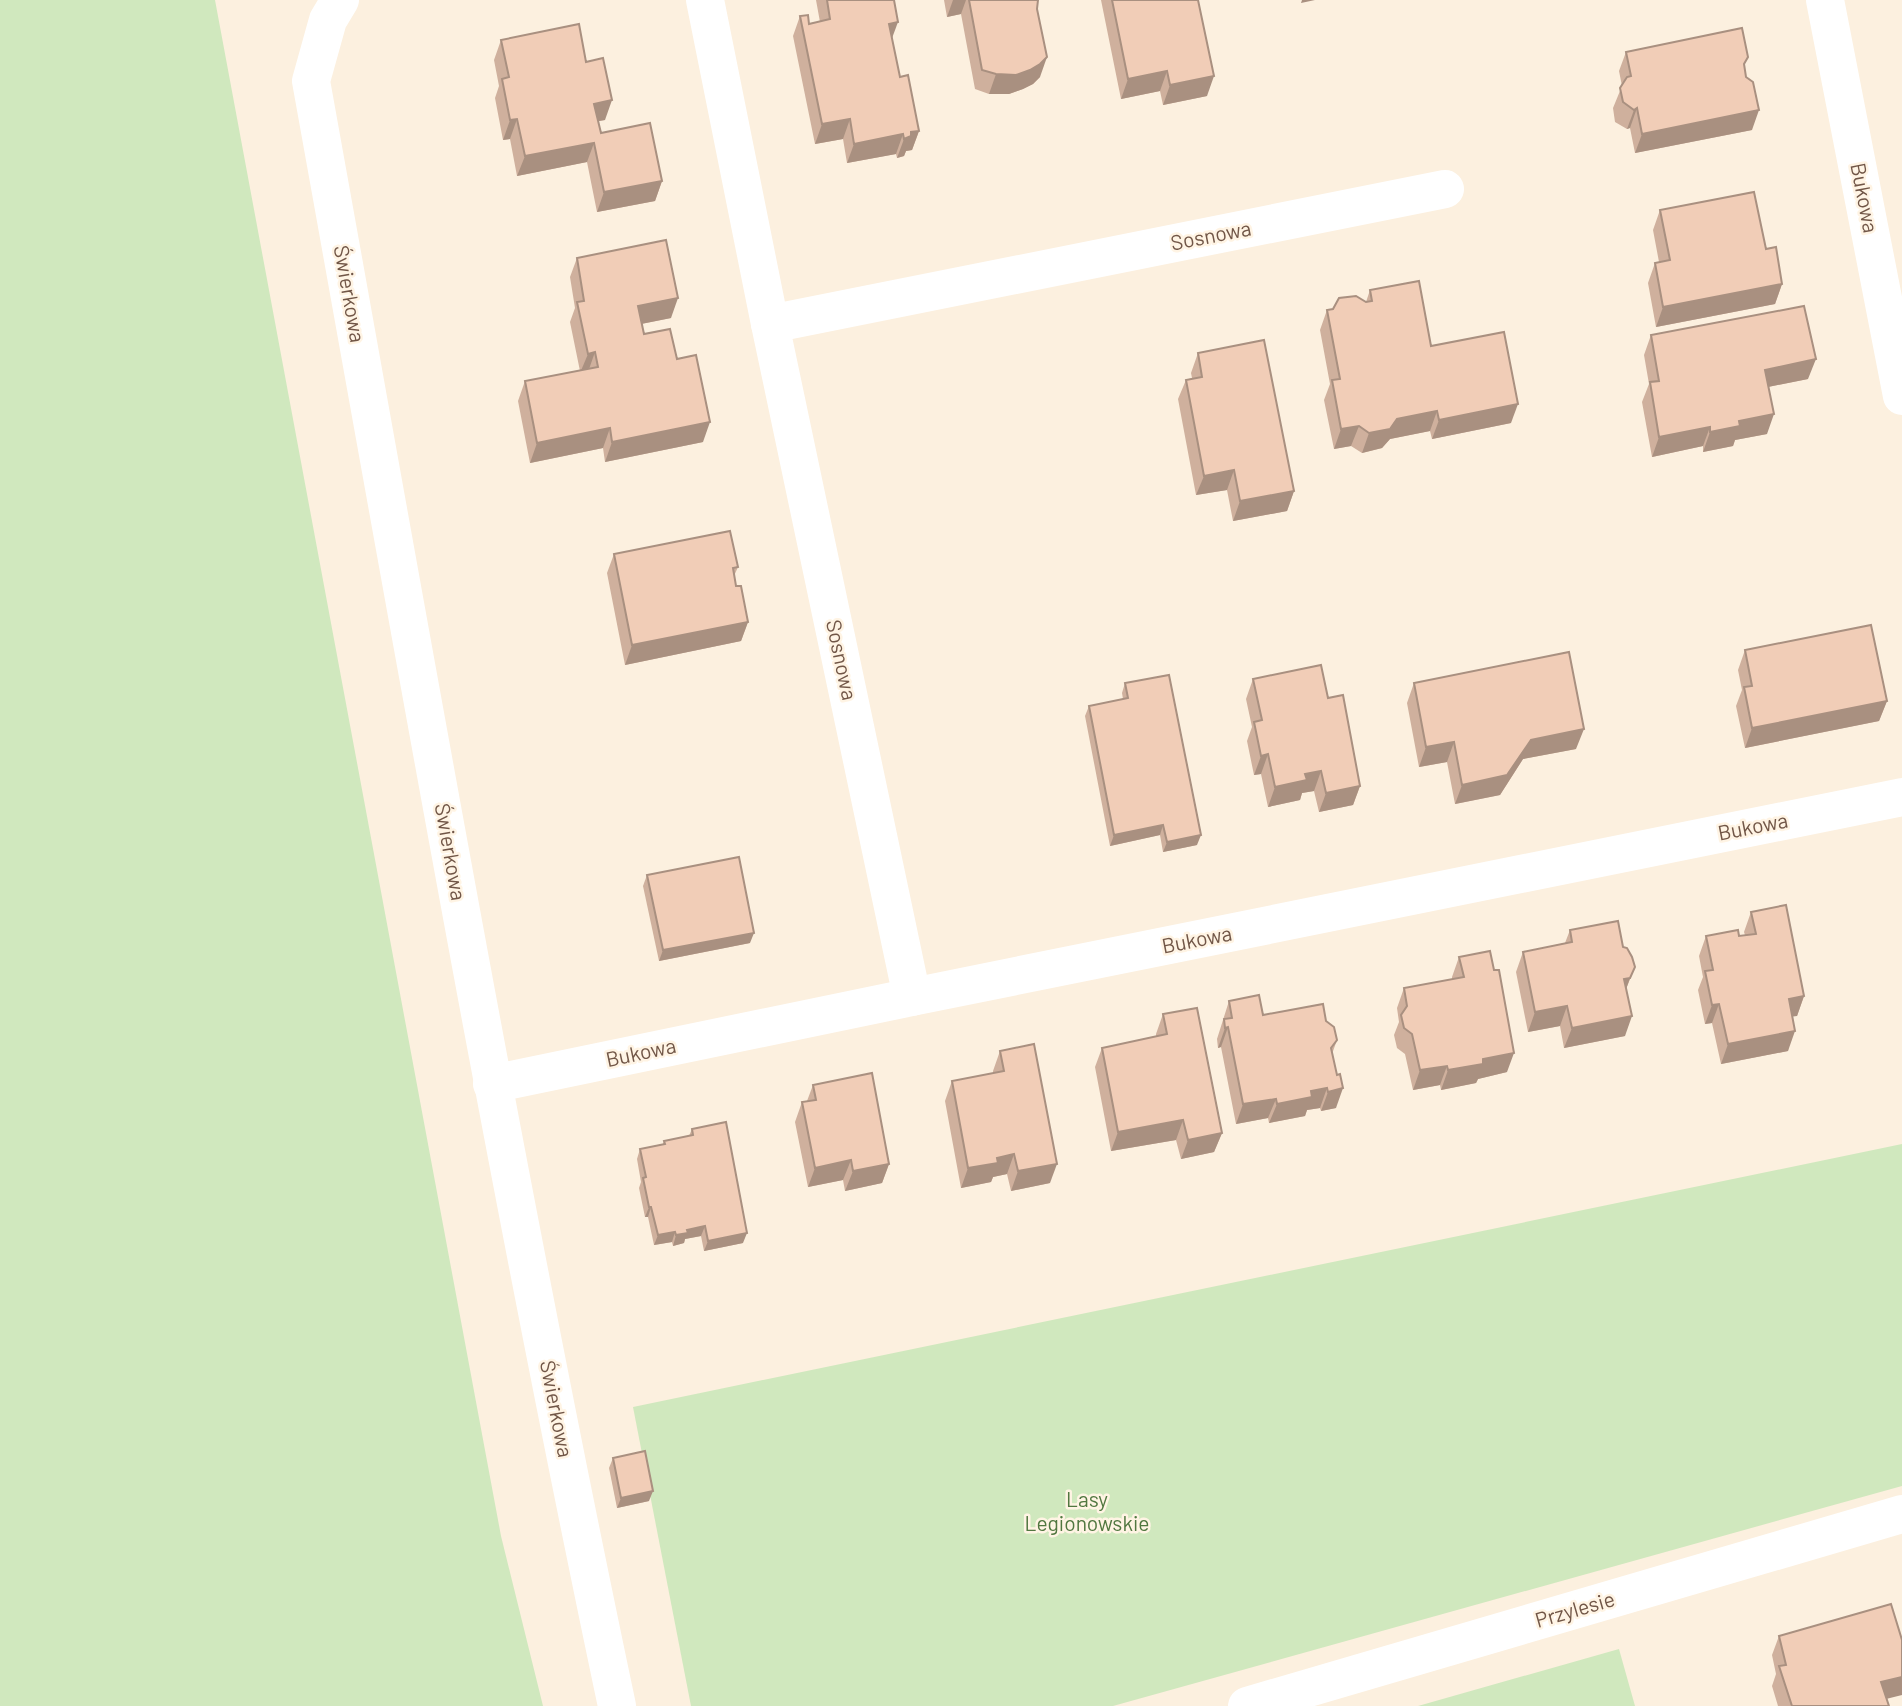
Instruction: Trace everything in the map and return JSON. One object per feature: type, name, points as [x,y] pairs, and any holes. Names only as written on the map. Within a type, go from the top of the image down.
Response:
[{"type":"street","name":"Świerkowa","points":[[340,0],[328,20],[311,81],[492,1084],[575,1508],[617,1706]]},
{"type":"street","name":"Sosnowa","points":[[705,0],[770,324],[912,997]]},
{"type":"street","name":"Bukowa","points":[[1825,0],[1902,396]]},
{"type":"street","name":"Sosnowa","points":[[770,324],[1445,189]]},
{"type":"street","name":"Bukowa","points":[[492,1084],[1902,797]]},
{"type":"street","name":"Przylesie","points":[[1247,1706],[1902,1514]]},
{"type":"green space","points":[[0,0],[215,0],[501,1536],[543,1706],[0,1706]]},
{"type":"green space","name":"Lasy Legionowskie","points":[[1902,1144],[1902,1486],[1113,1706],[691,1706],[633,1407]]},
{"type":"green space","points":[[1619,1649],[1635,1706],[1418,1706]]},
{"type":"building","points":[[827,0],[894,0],[898,22],[889,24],[900,77],[908,75],[919,131],[911,132],[911,136],[904,139],[903,134],[854,144],[850,119],[822,124],[800,16],[808,15],[809,24],[830,19]]},
{"type":"building","points":[[969,0],[1038,0],[1037,9],[1047,57],[1030,70],[1016,75],[982,70]]},
{"type":"building","points":[[1112,0],[1198,0],[1214,76],[1170,85],[1167,71],[1128,79]]},
{"type":"building","points":[[579,24],[586,62],[603,58],[612,100],[594,104],[601,133],[650,123],[662,181],[604,192],[594,143],[525,156],[517,119],[510,120],[502,79],[509,77],[501,40]]},
{"type":"building","points":[[1742,28],[1748,57],[1744,64],[1746,77],[1753,82],[1759,110],[1642,134],[1637,108],[1634,110],[1623,102],[1620,88],[1627,77],[1631,76],[1626,52]]},
{"type":"building","points":[[1754,192],[1766,249],[1776,247],[1782,284],[1663,307],[1655,263],[1670,260],[1660,210]]},
{"type":"building","points":[[666,240],[678,298],[638,306],[644,334],[670,329],[677,359],[696,355],[710,422],[612,442],[610,428],[537,443],[525,381],[598,367],[595,352],[588,354],[577,302],[584,301],[577,258]]},
{"type":"building","points":[[1419,281],[1431,346],[1504,332],[1518,404],[1439,420],[1437,411],[1397,419],[1390,429],[1369,433],[1359,426],[1341,429],[1332,380],[1340,379],[1327,310],[1333,309],[1339,298],[1356,296],[1366,302],[1372,301],[1370,290]]},
{"type":"building","points":[[1804,306],[1816,359],[1765,370],[1774,414],[1739,421],[1740,426],[1710,432],[1710,427],[1659,437],[1650,382],[1659,381],[1651,335]]},
{"type":"building","points":[[1264,340],[1294,491],[1240,501],[1234,470],[1204,476],[1186,380],[1202,377],[1198,353]]},
{"type":"building","points":[[730,531],[738,567],[733,568],[736,586],[741,586],[748,622],[632,645],[614,554]]},
{"type":"building","points":[[1871,625],[1887,701],[1752,728],[1744,687],[1752,686],[1745,650]]},
{"type":"building","points":[[1569,652],[1584,729],[1531,740],[1507,775],[1462,785],[1454,742],[1426,747],[1414,683]]},
{"type":"building","points":[[1321,665],[1328,698],[1343,695],[1360,786],[1326,793],[1321,771],[1305,774],[1307,780],[1275,787],[1268,754],[1261,756],[1254,722],[1262,720],[1253,679]]},
{"type":"building","points":[[1169,675],[1201,835],[1167,842],[1163,825],[1114,835],[1089,706],[1128,698],[1125,683]]},
{"type":"building","points":[[739,857],[754,933],[663,950],[647,875]]},
{"type":"building","points":[[1786,905],[1804,996],[1789,999],[1795,1031],[1728,1044],[1719,1004],[1712,1005],[1705,971],[1713,970],[1706,936],[1738,930],[1739,936],[1756,934],[1751,912]]},
{"type":"building","points":[[1618,921],[1623,947],[1627,948],[1635,967],[1630,978],[1624,979],[1632,1016],[1572,1028],[1567,1006],[1535,1012],[1523,952],[1572,942],[1570,930]]},
{"type":"building","points":[[1490,951],[1494,970],[1499,970],[1514,1053],[1483,1059],[1483,1064],[1448,1070],[1447,1066],[1420,1070],[1412,1034],[1404,1028],[1401,1015],[1407,1006],[1404,988],[1464,977],[1459,957]]},
{"type":"building","points":[[1259,995],[1263,1015],[1323,1004],[1326,1021],[1334,1027],[1337,1040],[1331,1048],[1343,1088],[1328,1092],[1327,1088],[1311,1091],[1312,1097],[1277,1104],[1276,1099],[1243,1104],[1228,1027],[1225,1028],[1224,1019],[1232,1018],[1229,1001]]},
{"type":"building","points":[[1197,1008],[1222,1133],[1188,1140],[1183,1120],[1118,1132],[1102,1048],[1167,1034],[1163,1014]]},
{"type":"building","points":[[1034,1044],[1057,1164],[1018,1171],[1014,1154],[997,1158],[998,1163],[968,1168],[952,1081],[1004,1071],[1000,1051]]},
{"type":"building","points":[[872,1073],[889,1164],[853,1171],[851,1160],[815,1168],[802,1102],[816,1100],[813,1085]]},
{"type":"building","points":[[726,1122],[747,1233],[708,1241],[705,1226],[687,1230],[688,1233],[658,1235],[649,1207],[640,1149],[693,1135],[692,1129]]},
{"type":"building","points":[[645,1451],[653,1491],[621,1498],[613,1458]]},
{"type":"building","points":[[1891,1604],[1902,1640],[1902,1677],[1881,1682],[1889,1706],[1792,1706],[1779,1666],[1786,1665],[1779,1636]]}]
